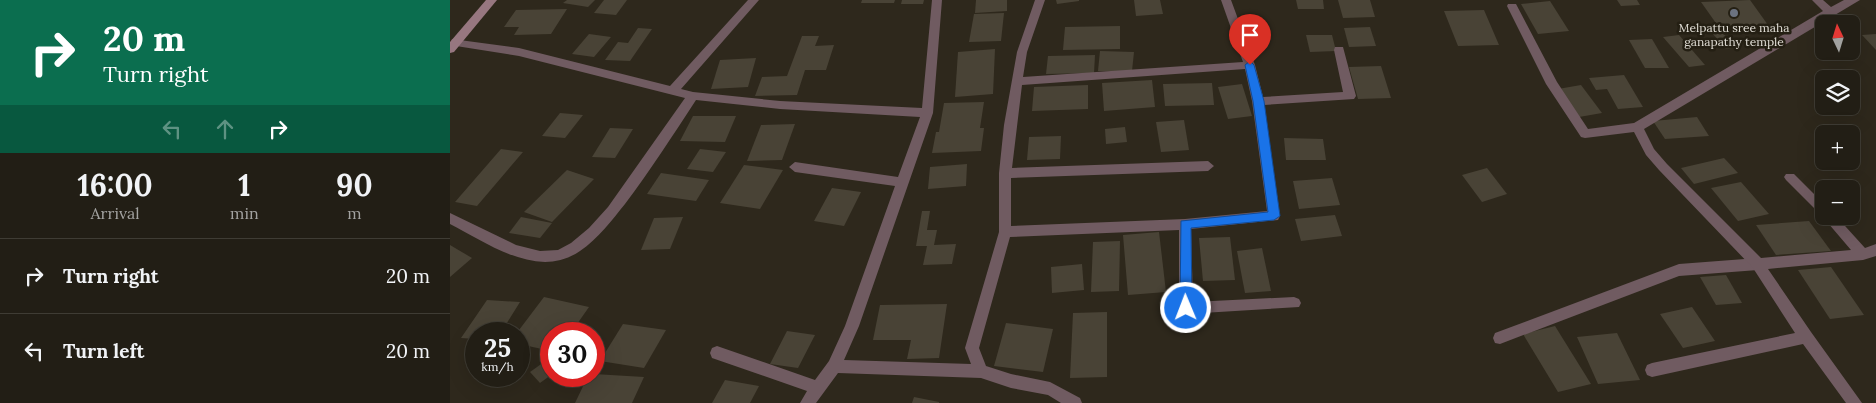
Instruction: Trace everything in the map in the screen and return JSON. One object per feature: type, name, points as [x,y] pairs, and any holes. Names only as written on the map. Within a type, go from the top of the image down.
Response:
[{"type":"street","points":[[453,45],[492,0]]},
{"type":"street","points":[[674,89],[754,0]]},
{"type":"street","points":[[807,403],[834,366],[852,326],[927,113],[937,0]]},
{"type":"street","points":[[981,371],[972,348],[1005,232],[1005,173],[1017,81],[1022,52],[1040,0]]},
{"type":"street","points":[[1005,232],[1185,224],[1274,216],[1258,101],[1250,65],[1226,0]]},
{"type":"street","points":[[1817,0],[1830,12]]},
{"type":"street","points":[[1512,6],[1552,84],[1585,134],[1637,127],[1842,4],[1855,0]]},
{"type":"street","points":[[453,45],[519,52],[674,89],[693,96],[780,105],[927,113]]},
{"type":"street","points":[[1258,101],[1350,96],[1339,50]]},
{"type":"street","points":[[1017,81],[1250,65]]},
{"type":"street","points":[[450,218],[511,248],[534,255],[561,255],[575,247],[608,218],[693,96]]},
{"type":"street","points":[[1637,127],[1650,152],[1663,167],[1758,264],[1806,337],[1854,403]]},
{"type":"street","points":[[1005,173],[1208,166]]},
{"type":"street","points":[[795,168],[902,182]]},
{"type":"street","points":[[1790,177],[1815,203]]},
{"type":"street","points":[[1185,224],[1186,308],[1294,303]]},
{"type":"street","points":[[1838,225],[1870,252]]},
{"type":"street","points":[[1500,338],[1679,270],[1870,252]]},
{"type":"street","points":[[1652,370],[1806,337]]},
{"type":"street","points":[[717,353],[818,388]]},
{"type":"street","points":[[834,366],[981,371],[1011,381],[1050,389],[1075,403]]},
{"type":"building","points":[[567,0],[595,0],[588,7],[563,3]]},
{"type":"building","points":[[604,0],[627,0],[616,15],[594,13]]},
{"type":"building","points":[[862,0],[895,0],[894,3],[861,3]]},
{"type":"building","points":[[902,0],[924,0],[923,4],[901,4]]},
{"type":"building","points":[[976,0],[1007,0],[1007,11],[975,13]]},
{"type":"building","points":[[1056,0],[1079,0],[1079,1],[1057,4]]},
{"type":"building","points":[[1134,0],[1160,0],[1163,14],[1136,16]]},
{"type":"building","points":[[1296,0],[1323,0],[1324,9],[1298,9]]},
{"type":"building","points":[[1338,0],[1370,0],[1375,17],[1343,18]]},
{"type":"building","points":[[1617,0],[1637,0],[1640,5],[1621,6]]},
{"type":"building","name":"Melpattu sree maha ganapathy temple","points":[[1750,0],[1768,25],[1718,26],[1701,2]]},
{"type":"building","points":[[1550,1],[1569,31],[1538,34],[1521,4]]},
{"type":"building","points":[[567,9],[551,34],[514,35],[519,27],[504,27],[516,10]]},
{"type":"building","points":[[1484,10],[1499,45],[1458,46],[1444,11]]},
{"type":"building","points":[[1004,13],[1001,41],[969,42],[974,14]]},
{"type":"building","points":[[1120,26],[1120,49],[1063,50],[1065,27]]},
{"type":"building","points":[[1370,27],[1376,46],[1349,47],[1344,28]]},
{"type":"building","points":[[638,28],[652,29],[630,61],[605,60],[618,42],[628,43]]},
{"type":"building","points":[[1722,32],[1736,48],[1726,49],[1712,33]]},
{"type":"building","points":[[589,34],[611,37],[594,57],[572,54]]},
{"type":"building","points":[[1876,34],[1876,50],[1862,35]]},
{"type":"building","points":[[1306,35],[1332,35],[1336,51],[1310,52]]},
{"type":"building","points":[[1679,35],[1705,65],[1689,67],[1663,37]]},
{"type":"building","points":[[802,36],[819,36],[815,46],[834,45],[826,70],[805,70],[797,95],[755,96],[762,77],[787,76]]},
{"type":"building","points":[[1652,39],[1669,68],[1645,68],[1629,40]]},
{"type":"building","points":[[995,49],[993,94],[955,97],[958,52]]},
{"type":"building","points":[[1100,51],[1134,52],[1132,71],[1098,71]]},
{"type":"building","points":[[1095,55],[1094,73],[1046,74],[1048,56]]},
{"type":"building","points":[[756,58],[748,87],[711,89],[720,60]]},
{"type":"building","points":[[1381,66],[1391,98],[1358,99],[1349,67]]},
{"type":"building","points":[[1624,75],[1643,107],[1618,109],[1607,89],[1596,90],[1589,78]]},
{"type":"building","points":[[1152,80],[1155,107],[1104,111],[1102,83]]},
{"type":"building","points":[[1212,83],[1214,105],[1165,106],[1163,84]]},
{"type":"building","points":[[1242,84],[1252,116],[1228,119],[1218,87]]},
{"type":"building","points":[[1088,85],[1088,109],[1032,111],[1034,87]]},
{"type":"building","points":[[1581,85],[1602,113],[1579,117],[1558,89]]},
{"type":"building","points":[[984,102],[980,128],[984,128],[981,151],[932,153],[936,132],[939,132],[944,103]]},
{"type":"building","points":[[560,113],[583,115],[565,138],[542,136]]},
{"type":"building","points":[[693,116],[736,116],[725,142],[680,141]]},
{"type":"building","points":[[1697,117],[1709,136],[1665,139],[1653,121]]},
{"type":"building","points":[[1184,120],[1189,150],[1161,152],[1156,122]]},
{"type":"building","points":[[795,124],[782,160],[747,161],[761,125]]},
{"type":"building","points":[[1125,127],[1127,142],[1106,144],[1105,129]]},
{"type":"building","points":[[610,128],[633,129],[615,158],[592,157]]},
{"type":"building","points":[[1061,136],[1060,159],[1027,160],[1029,137]]},
{"type":"building","points":[[1284,138],[1323,139],[1326,160],[1286,160]]},
{"type":"building","points":[[501,149],[523,152],[477,206],[455,202]]},
{"type":"building","points":[[700,149],[726,152],[713,172],[687,169]]},
{"type":"building","points":[[1724,158],[1738,173],[1694,184],[1681,168]]},
{"type":"building","points":[[967,164],[966,186],[928,189],[930,167]]},
{"type":"building","points":[[744,165],[783,170],[760,209],[720,203]]},
{"type":"building","points":[[1487,168],[1507,194],[1482,202],[1462,175]]},
{"type":"building","points":[[567,170],[594,179],[552,222],[524,212]]},
{"type":"building","points":[[661,173],[709,180],[696,201],[647,194]]},
{"type":"building","points":[[1332,178],[1340,205],[1299,209],[1293,181]]},
{"type":"building","points":[[1741,182],[1769,214],[1738,221],[1711,188]]},
{"type":"building","points":[[832,188],[861,192],[844,226],[814,221]]},
{"type":"building","points":[[922,211],[930,211],[927,230],[937,230],[934,245],[956,244],[952,264],[923,265],[927,246],[916,246]]},
{"type":"building","points":[[1335,215],[1342,236],[1301,241],[1295,219]]},
{"type":"building","points":[[521,217],[552,223],[540,238],[509,233]]},
{"type":"building","points":[[683,217],[670,249],[641,250],[654,218]]},
{"type":"building","points":[[1809,221],[1831,251],[1776,255],[1756,225]]},
{"type":"building","points":[[1159,232],[1166,292],[1128,295],[1123,235]]},
{"type":"building","points":[[1230,237],[1235,280],[1203,281],[1199,238]]},
{"type":"building","points":[[1120,241],[1119,291],[1091,292],[1093,242]]},
{"type":"building","points":[[450,245],[472,258],[450,277]]},
{"type":"building","points":[[1262,248],[1271,291],[1245,293],[1237,251]]},
{"type":"building","points":[[1082,264],[1084,290],[1052,293],[1051,267]]},
{"type":"building","points":[[1831,267],[1864,315],[1830,319],[1798,270]]},
{"type":"building","points":[[1726,275],[1742,303],[1716,305],[1700,277]]},
{"type":"building","points":[[544,297],[589,307],[578,322],[540,322],[540,349],[530,346],[530,322],[525,322]]},
{"type":"building","points":[[487,300],[520,302],[508,322],[472,322]]},
{"type":"building","points":[[947,304],[939,358],[907,359],[911,340],[873,340],[880,305]]},
{"type":"building","points":[[1692,307],[1715,341],[1683,348],[1660,314]]},
{"type":"building","points":[[1107,312],[1107,377],[1070,378],[1073,313]]},
{"type":"building","points":[[1006,323],[1053,329],[1043,372],[994,366]]},
{"type":"building","points":[[623,324],[666,330],[644,368],[605,362],[605,353]]},
{"type":"building","points":[[1555,326],[1591,384],[1558,392],[1523,334]]},
{"type":"building","points":[[787,331],[815,335],[798,368],[770,364]]},
{"type":"building","points":[[1617,333],[1640,380],[1598,384],[1577,337]]},
{"type":"building","points":[[540,365],[540,383],[530,372]]},
{"type":"building","points":[[605,375],[644,377],[632,403],[575,403],[583,387],[605,387]]},
{"type":"building","points":[[725,380],[759,386],[750,403],[712,403]]},
{"type":"building","points":[[914,397],[939,402],[939,403],[912,403]]},
{"type":"place","name":"Melpattu sree maha ganapathy temple","points":[[1734,13]]},
{"type":"route","points":[[1186,308],[1185,224],[1274,216],[1258,101],[1250,65]]}]
